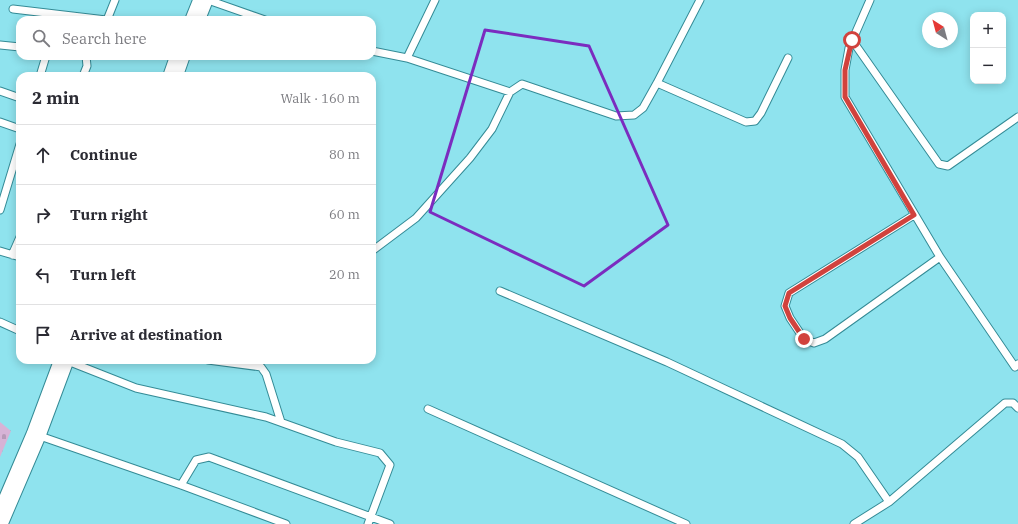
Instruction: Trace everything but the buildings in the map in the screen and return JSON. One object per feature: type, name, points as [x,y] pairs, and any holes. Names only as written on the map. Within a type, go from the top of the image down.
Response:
[{"type":"street","points":[[197,16],[203,0]]},
{"type":"street","points":[[174,72],[179,60]]},
{"type":"street","points":[[0,519],[36,435],[63,364]]},
{"type":"lane","points":[[109,16],[115,0]]},
{"type":"lane","points":[[208,0],[254,16]]},
{"type":"lane","points":[[407,58],[435,0]]},
{"type":"lane","points":[[376,248],[416,218],[470,158],[492,129],[510,92],[522,84],[616,116],[634,115],[643,108],[700,0]]},
{"type":"lane","points":[[870,0],[852,40],[845,70],[845,97],[940,257],[1015,367],[1018,364]]},
{"type":"lane","points":[[13,9],[73,16]]},
{"type":"lane","points":[[852,40],[939,164],[948,166],[1018,116]]},
{"type":"lane","points":[[0,45],[16,47]]},
{"type":"lane","points":[[376,53],[407,58],[510,92]]},
{"type":"lane","points":[[657,83],[746,122],[755,121],[761,113],[788,58]]},
{"type":"lane","points":[[41,72],[45,60]]},
{"type":"lane","points":[[85,72],[87,66],[86,60]]},
{"type":"lane","points":[[0,91],[16,97]]},
{"type":"lane","points":[[0,122],[16,128]]},
{"type":"lane","points":[[0,210],[3,190],[16,155]]},
{"type":"lane","points":[[914,215],[789,293],[785,306],[790,318],[804,339],[814,343],[825,339],[940,257]]},
{"type":"lane","points":[[12,255],[16,246]]},
{"type":"lane","points":[[0,251],[16,256]]},
{"type":"lane","points":[[500,290],[668,362],[842,444],[858,457],[889,502]]},
{"type":"lane","points":[[0,322],[16,329]]},
{"type":"lane","points":[[74,364],[136,388],[266,417],[336,442],[380,453],[390,465],[370,520]]},
{"type":"lane","points":[[238,364],[261,367],[266,374],[281,422]]},
{"type":"lane","points":[[854,524],[889,502],[1005,403],[1013,403],[1018,408]]},
{"type":"lane","points":[[428,409],[686,524]]},
{"type":"lane","points":[[36,435],[181,484],[286,524]]},
{"type":"lane","points":[[181,484],[196,460],[209,457],[370,520],[390,524]]},
{"type":"highlighted area","points":[[485,30],[589,46],[668,225],[584,286],[430,212]]},
{"type":"green space","points":[[0,422],[11,431],[0,457]]},
{"type":"route","points":[[804,339],[790,318],[785,306],[789,293],[914,215],[845,97],[845,70],[852,40]]}]
